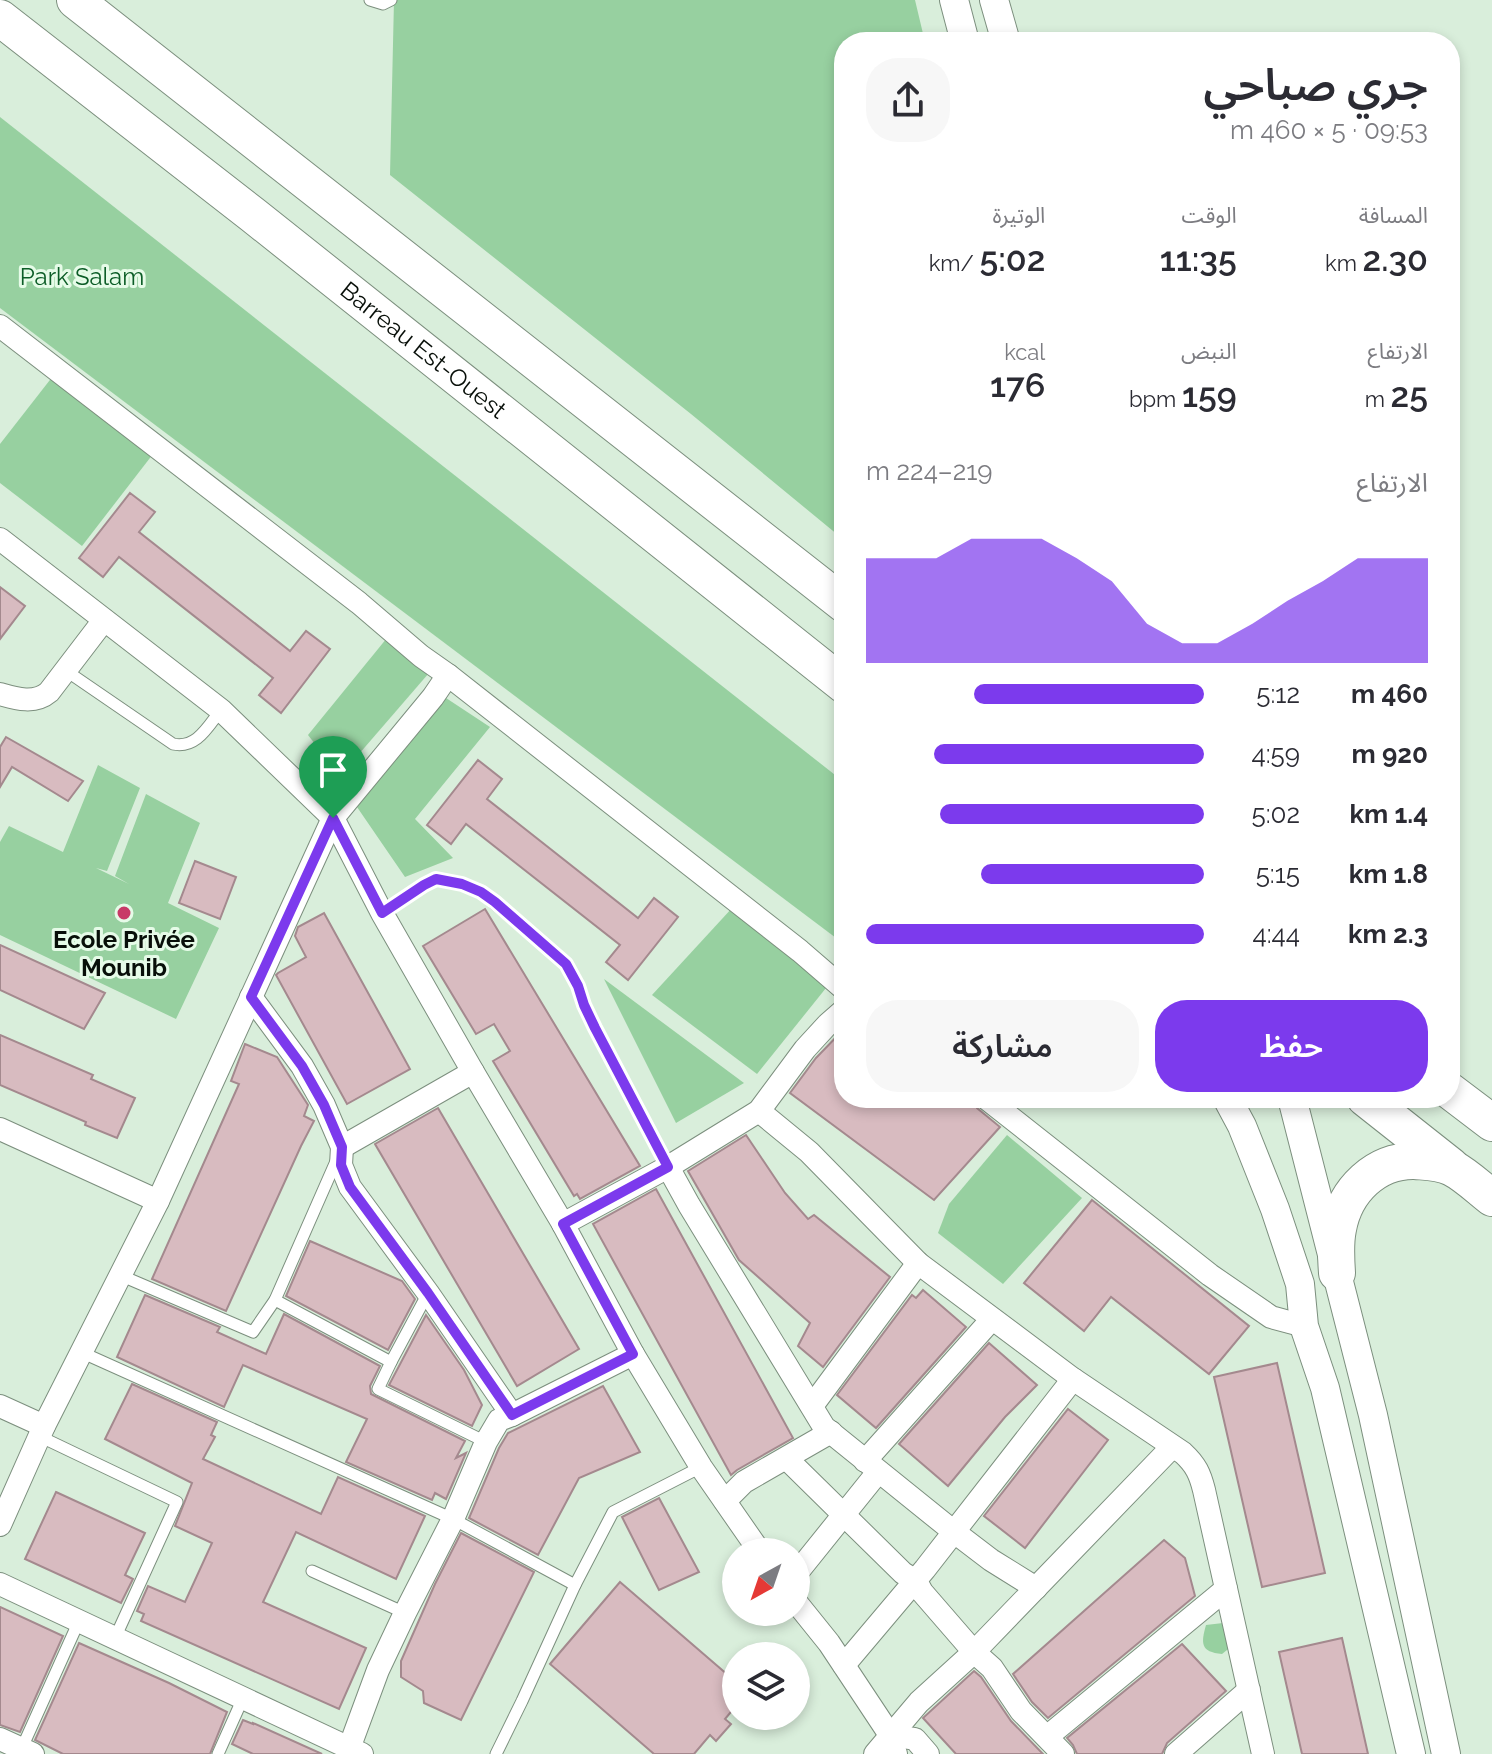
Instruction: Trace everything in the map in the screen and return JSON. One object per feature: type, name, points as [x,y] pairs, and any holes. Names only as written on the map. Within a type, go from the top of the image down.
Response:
[{"type":"main road","points":[[75,0],[834,596]]},
{"type":"main road","name":"Barreau Est-Ouest","points":[[0,18],[265,224],[834,677]]},
{"type":"main road","points":[[1460,1099],[1492,1123]]},
{"type":"main road","points":[[1378,1108],[1492,1198]]},
{"type":"main road","points":[[1337,1273],[1339,1223],[1351,1197],[1367,1176],[1393,1163],[1407,1161],[1454,1168]]},
{"type":"street","points":[[954,0],[962,32]]},
{"type":"street","points":[[994,0],[1003,32]]},
{"type":"street","points":[[0,326],[359,603],[421,656],[790,942],[834,980]]},
{"type":"street","points":[[0,539],[221,710],[333,818],[382,913],[563,1224],[633,1354],[701,1467],[750,1538]]},
{"type":"street","points":[[0,694],[31,700],[41,698],[49,692],[104,620]]},
{"type":"street","points":[[0,1525],[42,1432],[158,1201],[333,818],[448,675]]},
{"type":"street","points":[[251,997],[302,1066],[324,1105],[342,1147],[341,1165],[350,1187],[512,1415]]},
{"type":"street","points":[[563,1224],[668,1167],[759,1111],[805,1049],[834,1019]]},
{"type":"street","points":[[342,1147],[473,1072]]},
{"type":"street","points":[[999,1108],[1210,1275],[1271,1317],[1304,1326]]},
{"type":"street","points":[[1232,1108],[1253,1152],[1300,1284],[1304,1326],[1325,1388],[1411,1754]]},
{"type":"street","points":[[1295,1108],[1386,1473],[1446,1754]]},
{"type":"street","points":[[759,1111],[809,1152],[918,1263],[1073,1379],[1183,1453],[1199,1470],[1263,1754]]},
{"type":"street","points":[[0,1129],[158,1201]]},
{"type":"street","points":[[668,1167],[824,1427],[991,1560],[1036,1588]]},
{"type":"street","points":[[812,1406],[918,1263]]},
{"type":"street","points":[[810,1557],[844,1515],[871,1467],[992,1319]]},
{"type":"street","points":[[0,1584],[353,1752],[378,1670],[499,1420],[633,1354]]},
{"type":"street","points":[[844,1665],[916,1581],[1073,1379]]},
{"type":"street","points":[[0,1406],[42,1432]]},
{"type":"street","points":[[725,1501],[744,1482],[831,1432]]},
{"type":"street","points":[[893,1744],[919,1702],[974,1652],[1172,1447]]},
{"type":"street","points":[[787,1459],[903,1573],[916,1581],[974,1652],[992,1668],[1021,1711],[1063,1754]]},
{"type":"street","points":[[1048,1736],[1226,1589]]},
{"type":"street","points":[[810,1619],[844,1665],[893,1744]]},
{"type":"street","points":[[1176,1754],[1249,1690]]},
{"type":"street","points":[[0,1739],[25,1752]]},
{"type":"street","points":[[875,1754],[893,1744],[915,1739],[928,1754]]},
{"type":"lane","points":[[370,0],[383,4],[391,0]]},
{"type":"lane","points":[[65,670],[173,744],[183,746],[192,743],[221,710]]},
{"type":"lane","points":[[382,913],[436,879],[462,884],[495,902],[566,964],[595,1028],[668,1167]]},
{"type":"lane","points":[[122,1276],[253,1332],[275,1300],[342,1147]]},
{"type":"lane","points":[[428,1293],[378,1389],[486,1442]]},
{"type":"lane","points":[[275,1300],[391,1362]]},
{"type":"lane","points":[[83,1353],[453,1519],[575,1585]]},
{"type":"lane","points":[[42,1432],[177,1502],[115,1638]]},
{"type":"lane","points":[[496,1754],[575,1585],[613,1512],[701,1467]]},
{"type":"lane","points":[[312,1571],[405,1613]]},
{"type":"lane","points":[[25,1752],[79,1621]]},
{"type":"lane","points":[[218,1754],[243,1698]]},
{"type":"green space","points":[[394,0],[915,0],[923,32],[834,32],[834,532],[691,414],[390,175]]},
{"type":"green space","name":"Park Salam","points":[[0,117],[834,774],[834,936],[0,308]]},
{"type":"green space","points":[[53,376],[153,454],[82,546],[0,483],[0,444]]},
{"type":"green space","points":[[391,633],[435,666],[340,776],[308,735]]},
{"type":"green space","points":[[446,698],[490,727],[415,819],[453,858],[405,877],[357,807]]},
{"type":"green space","points":[[98,765],[140,788],[107,871],[96,868],[129,884],[115,876],[146,794],[200,823],[168,903],[219,928],[176,1019],[0,935],[0,842],[9,826],[63,852]]},
{"type":"green space","points":[[733,907],[826,988],[757,1074],[652,995]]},
{"type":"green space","points":[[604,979],[744,1083],[676,1123]]},
{"type":"green space","points":[[1007,1135],[1082,1198],[1003,1284],[938,1233],[949,1204]]},
{"type":"green space","points":[[1223,1623],[1232,1646],[1222,1654],[1206,1649],[1203,1642],[1206,1625]]},
{"type":"building","points":[[130,493],[155,512],[139,532],[290,651],[306,631],[330,649],[281,713],[259,695],[273,678],[119,557],[103,577],[79,558]]},
{"type":"building","points":[[0,587],[25,606],[0,639]]},
{"type":"building","points":[[6,737],[83,781],[68,801],[12,767],[0,787],[0,747]]},
{"type":"building","points":[[478,760],[502,779],[487,799],[638,918],[654,898],[678,917],[628,980],[606,962],[620,945],[466,824],[451,844],[427,825]]},
{"type":"building","points":[[195,861],[236,877],[220,919],[179,903]]},
{"type":"building","points":[[485,909],[640,1166],[580,1199],[577,1194],[574,1196],[493,1061],[510,1051],[494,1024],[476,1034],[423,946]]},
{"type":"building","points":[[324,913],[410,1069],[347,1104],[276,975],[306,957],[295,936],[298,927]]},
{"type":"building","points":[[0,945],[105,993],[84,1029],[0,990]]},
{"type":"building","points":[[0,1035],[93,1075],[91,1079],[135,1098],[117,1138],[0,1085]]},
{"type":"building","points":[[834,1039],[834,1108],[977,1108],[1000,1127],[934,1200],[790,1093]]},
{"type":"building","points":[[245,1044],[277,1057],[308,1105],[304,1116],[314,1121],[226,1311],[152,1279],[239,1084],[231,1081]]},
{"type":"building","points":[[438,1108],[579,1349],[517,1386],[375,1144]]},
{"type":"building","points":[[746,1135],[785,1193],[808,1219],[814,1215],[890,1277],[823,1367],[798,1346],[810,1323],[739,1260],[688,1171]]},
{"type":"building","points":[[656,1189],[793,1438],[731,1475],[593,1224]]},
{"type":"building","points":[[1092,1200],[1249,1326],[1209,1374],[1111,1297],[1084,1331],[1024,1283]]},
{"type":"building","points":[[310,1241],[402,1281],[415,1299],[388,1350],[286,1296]]},
{"type":"building","points":[[923,1290],[966,1327],[876,1428],[837,1395],[912,1295],[916,1298]]},
{"type":"building","points":[[145,1295],[220,1327],[217,1332],[266,1354],[284,1314],[380,1366],[370,1386],[371,1394],[465,1441],[456,1458],[466,1453],[446,1499],[435,1493],[432,1500],[346,1462],[367,1419],[243,1365],[224,1407],[117,1357]]},
{"type":"building","points":[[426,1315],[464,1370],[482,1405],[472,1426],[389,1385]]},
{"type":"building","points":[[989,1343],[1037,1385],[1005,1417],[948,1486],[899,1444]]},
{"type":"building","points":[[1277,1363],[1325,1573],[1262,1587],[1214,1377]]},
{"type":"building","points":[[132,1384],[217,1422],[211,1435],[215,1437],[203,1459],[321,1514],[338,1477],[425,1516],[396,1579],[296,1532],[263,1602],[366,1648],[339,1709],[141,1621],[144,1614],[137,1611],[148,1586],[185,1602],[212,1543],[175,1526],[192,1483],[105,1439]]},
{"type":"building","points":[[603,1386],[640,1452],[579,1478],[538,1555],[469,1518],[508,1433]]},
{"type":"building","points":[[1068,1409],[1108,1440],[1025,1548],[984,1516]]},
{"type":"building","points":[[56,1492],[145,1533],[125,1575],[133,1579],[121,1603],[25,1559]]},
{"type":"building","points":[[659,1498],[699,1572],[659,1590],[622,1517]]},
{"type":"building","points":[[461,1533],[534,1572],[461,1720],[424,1703],[423,1691],[401,1677],[401,1661]]},
{"type":"building","points":[[1164,1540],[1185,1558],[1195,1596],[1048,1718],[1032,1702],[1013,1674]]},
{"type":"building","points":[[620,1582],[722,1670],[722,1730],[726,1730],[716,1741],[710,1735],[694,1754],[654,1754],[550,1664]]},
{"type":"building","points":[[0,1607],[63,1636],[20,1732],[0,1725]]},
{"type":"building","points":[[1342,1638],[1368,1754],[1302,1754],[1279,1652]]},
{"type":"building","points":[[79,1643],[227,1712],[210,1754],[63,1754],[35,1740]]},
{"type":"building","points":[[1182,1644],[1226,1691],[1167,1743],[1162,1754],[1077,1754],[1067,1738]]},
{"type":"building","points":[[974,1671],[1011,1721],[1043,1754],[956,1754],[923,1718]]},
{"type":"building","points":[[243,1720],[322,1754],[253,1754],[232,1744]]},
{"type":"place","name":"Ecole Privée Mounib","points":[[124,913]]},
{"type":"route","points":[[333,818],[382,913],[436,879],[462,884],[495,902],[566,964],[595,1028],[668,1167],[563,1224],[633,1354],[512,1415],[350,1187],[341,1165],[342,1147],[324,1105],[302,1066],[251,997],[333,818]]}]
